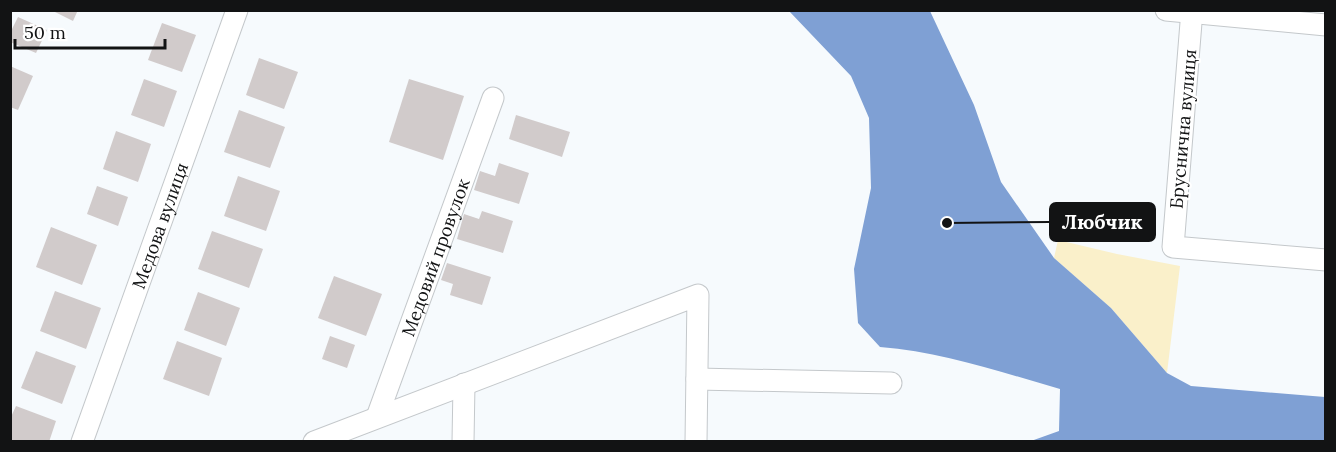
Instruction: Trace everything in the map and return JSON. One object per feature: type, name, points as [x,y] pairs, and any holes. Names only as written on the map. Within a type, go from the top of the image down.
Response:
[{"type":"street","name":"Медова вулиця","points":[[82,441],[237,10]]},
{"type":"street","points":[[1166,10],[1326,25]]},
{"type":"street","name":"Бруснична вулиця","points":[[1192,12],[1173,247],[1326,260]]},
{"type":"street","name":"Медовий провулок","points":[[377,417],[493,98]]},
{"type":"street","points":[[314,441],[698,295],[696,441]]},
{"type":"street","points":[[698,379],[891,383]]},
{"type":"street","points":[[463,441],[464,384]]},
{"type":"sand","points":[[1058,240],[1180,266],[1167,373],[1111,308],[1054,258]]},
{"type":"water","points":[[789,11],[930,11],[974,105],[1001,182],[1054,258],[1111,308],[1167,373],[1191,386],[1325,397],[1325,441],[1031,441],[1059,431],[1060,389],[949,358],[880,347],[858,323],[854,269],[871,188],[869,118],[851,76]]},
{"type":"building","points":[[51,10],[78,10],[73,21]]},
{"type":"building","points":[[18,17],[47,30],[36,53],[10,42],[10,33]]},
{"type":"building","points":[[162,23],[196,35],[182,72],[148,60]]},
{"type":"building","points":[[259,58],[298,72],[284,109],[246,95]]},
{"type":"building","points":[[10,66],[33,76],[18,110],[10,107]]},
{"type":"building","points":[[144,79],[177,91],[164,127],[131,115]]},
{"type":"building","points":[[409,79],[464,96],[443,160],[389,142]]},
{"type":"building","points":[[239,110],[285,127],[270,168],[224,152]]},
{"type":"building","points":[[516,115],[570,132],[562,157],[509,139]]},
{"type":"building","points":[[116,131],[151,144],[138,182],[103,169]]},
{"type":"building","points":[[499,163],[529,173],[519,204],[474,190],[480,171],[495,176]]},
{"type":"building","points":[[238,176],[280,191],[266,231],[224,216]]},
{"type":"building","points":[[97,186],[128,197],[118,226],[87,214]]},
{"type":"building","points":[[482,211],[513,221],[503,253],[457,239],[464,214],[479,219]]},
{"type":"building","points":[[51,227],[97,245],[82,285],[36,267]]},
{"type":"building","points":[[212,231],[263,249],[249,288],[198,269]]},
{"type":"building","points":[[447,263],[491,277],[482,305],[450,295],[453,284],[441,280]]},
{"type":"building","points":[[334,276],[382,294],[366,336],[318,318]]},
{"type":"building","points":[[55,291],[101,308],[86,349],[40,331]]},
{"type":"building","points":[[198,292],[240,308],[226,346],[184,330]]},
{"type":"building","points":[[330,336],[355,345],[347,368],[322,359]]},
{"type":"building","points":[[177,341],[222,358],[209,396],[163,379]]},
{"type":"building","points":[[36,351],[76,366],[62,404],[21,388]]},
{"type":"building","points":[[16,406],[56,421],[49,442],[10,442],[10,419]]},
{"type":"place","name":"Любчик","points":[[947,223]]}]
